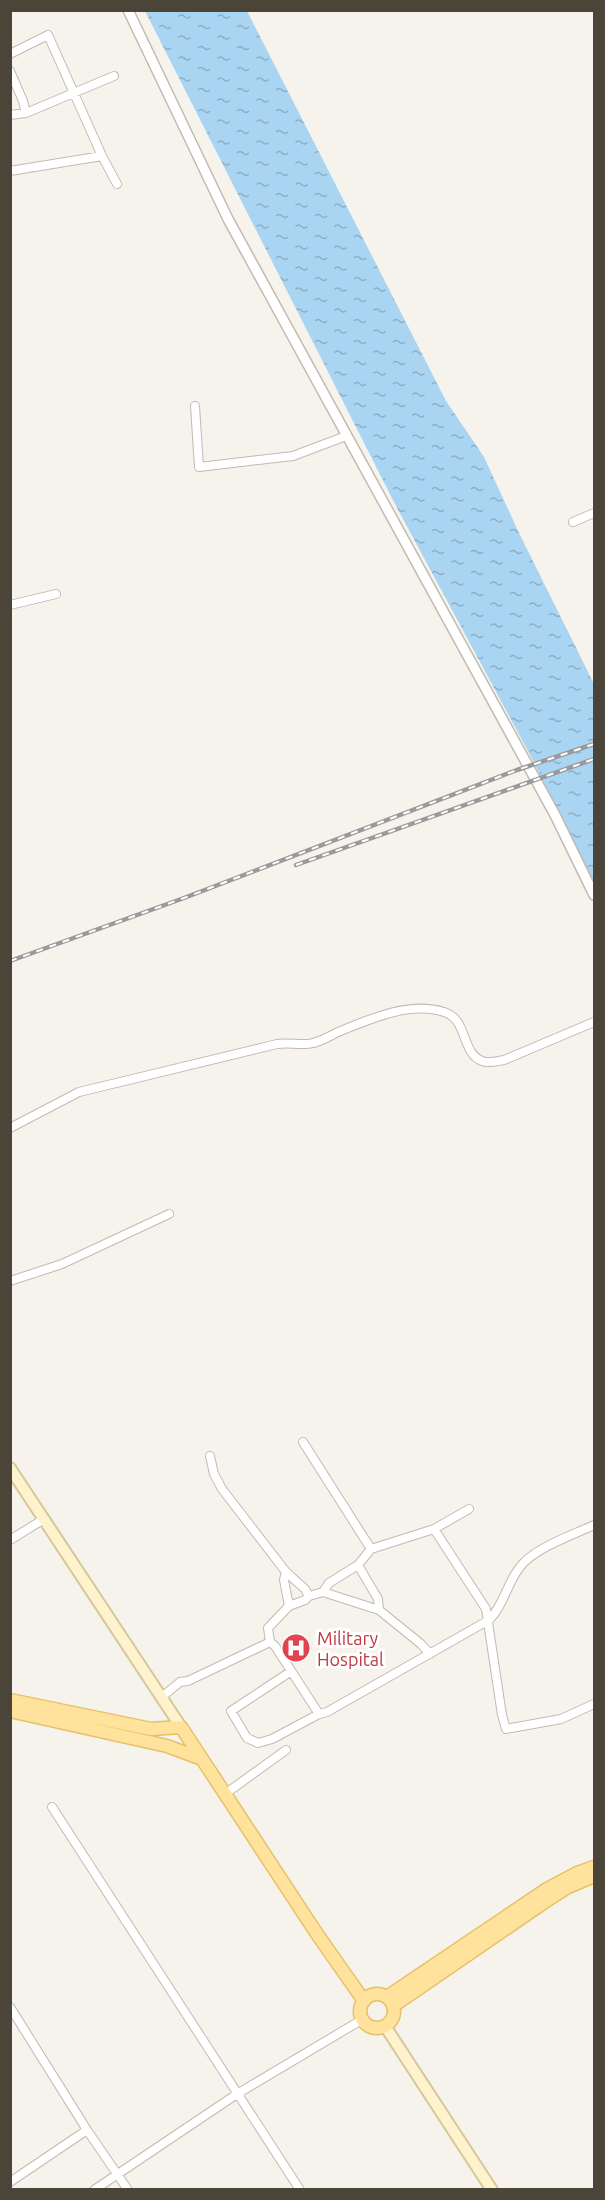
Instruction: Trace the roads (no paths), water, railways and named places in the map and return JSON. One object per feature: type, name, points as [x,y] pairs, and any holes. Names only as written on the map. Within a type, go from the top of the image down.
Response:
[{"type":"main road","points":[[10,1468],[317,1934],[364,2001]]},
{"type":"main road","points":[[10,1700],[151,1729],[181,1727]]},
{"type":"main road","points":[[10,1711],[167,1746],[202,1759]]},
{"type":"main road","points":[[390,2001],[547,1889],[576,1873],[594,1867]]},
{"type":"main road","points":[[390,2001],[568,1887],[594,1876]]},
{"type":"main road","points":[[385,2026],[371,2026],[363,2019],[361,2008],[364,2001],[376,1995],[390,2001]]},
{"type":"main road","points":[[385,2026],[393,2016],[390,2001]]},
{"type":"main road","points":[[385,2026],[492,2190]]},
{"type":"street","points":[[128,10],[228,219],[555,815],[594,895]]},
{"type":"street","points":[[10,54],[48,35],[102,156],[117,184]]},
{"type":"street","points":[[10,71],[26,113]]},
{"type":"street","points":[[10,115],[26,113],[114,76]]},
{"type":"street","points":[[10,171],[102,156]]},
{"type":"street","points":[[195,406],[199,466],[293,456],[346,436]]},
{"type":"street","points":[[573,522],[594,513]]},
{"type":"street","points":[[10,605],[56,594]]},
{"type":"street","points":[[10,1128],[79,1092],[277,1044],[288,1042],[312,1044],[385,1013],[417,1010],[443,1011],[458,1022],[471,1051],[482,1061],[490,1062],[504,1060],[594,1022]]},
{"type":"street","points":[[10,1281],[62,1264],[169,1214]]},
{"type":"street","points":[[303,1442],[371,1549]]},
{"type":"street","points":[[210,1456],[214,1474],[222,1489],[286,1572],[305,1589],[309,1596]]},
{"type":"street","points":[[322,1592],[329,1583],[358,1565],[371,1549],[434,1530],[469,1509]]},
{"type":"street","points":[[10,1540],[44,1519]]},
{"type":"street","points":[[290,1672],[231,1711],[247,1738],[258,1743],[272,1739],[327,1712],[489,1620],[496,1613],[519,1568],[530,1556],[594,1525]]},
{"type":"street","points":[[434,1530],[486,1609],[506,1729],[561,1719],[594,1704]]},
{"type":"street","points":[[358,1565],[378,1599],[379,1610]]},
{"type":"street","points":[[286,1572],[284,1581],[289,1606]]},
{"type":"street","points":[[319,1714],[275,1646],[270,1642],[268,1628],[289,1606],[322,1592],[379,1610],[430,1654]]},
{"type":"street","points":[[162,1698],[180,1682],[270,1642]]},
{"type":"street","points":[[225,1794],[286,1750]]},
{"type":"street","points":[[52,1807],[300,2190]]},
{"type":"street","points":[[10,2007],[87,2130],[128,2190]]},
{"type":"street","points":[[94,2190],[237,2094],[363,2019]]},
{"type":"street","points":[[10,2181],[87,2130]]},
{"type":"water","points":[[145,11],[247,11],[446,401],[484,457],[594,684],[594,883],[529,753],[396,506]]},
{"type":"railway","points":[[10,961],[184,898],[517,770],[594,744]]},
{"type":"railway","points":[[296,865],[594,759]]},
{"type":"place","name":"Military Hospital","points":[[296,1648]]}]
